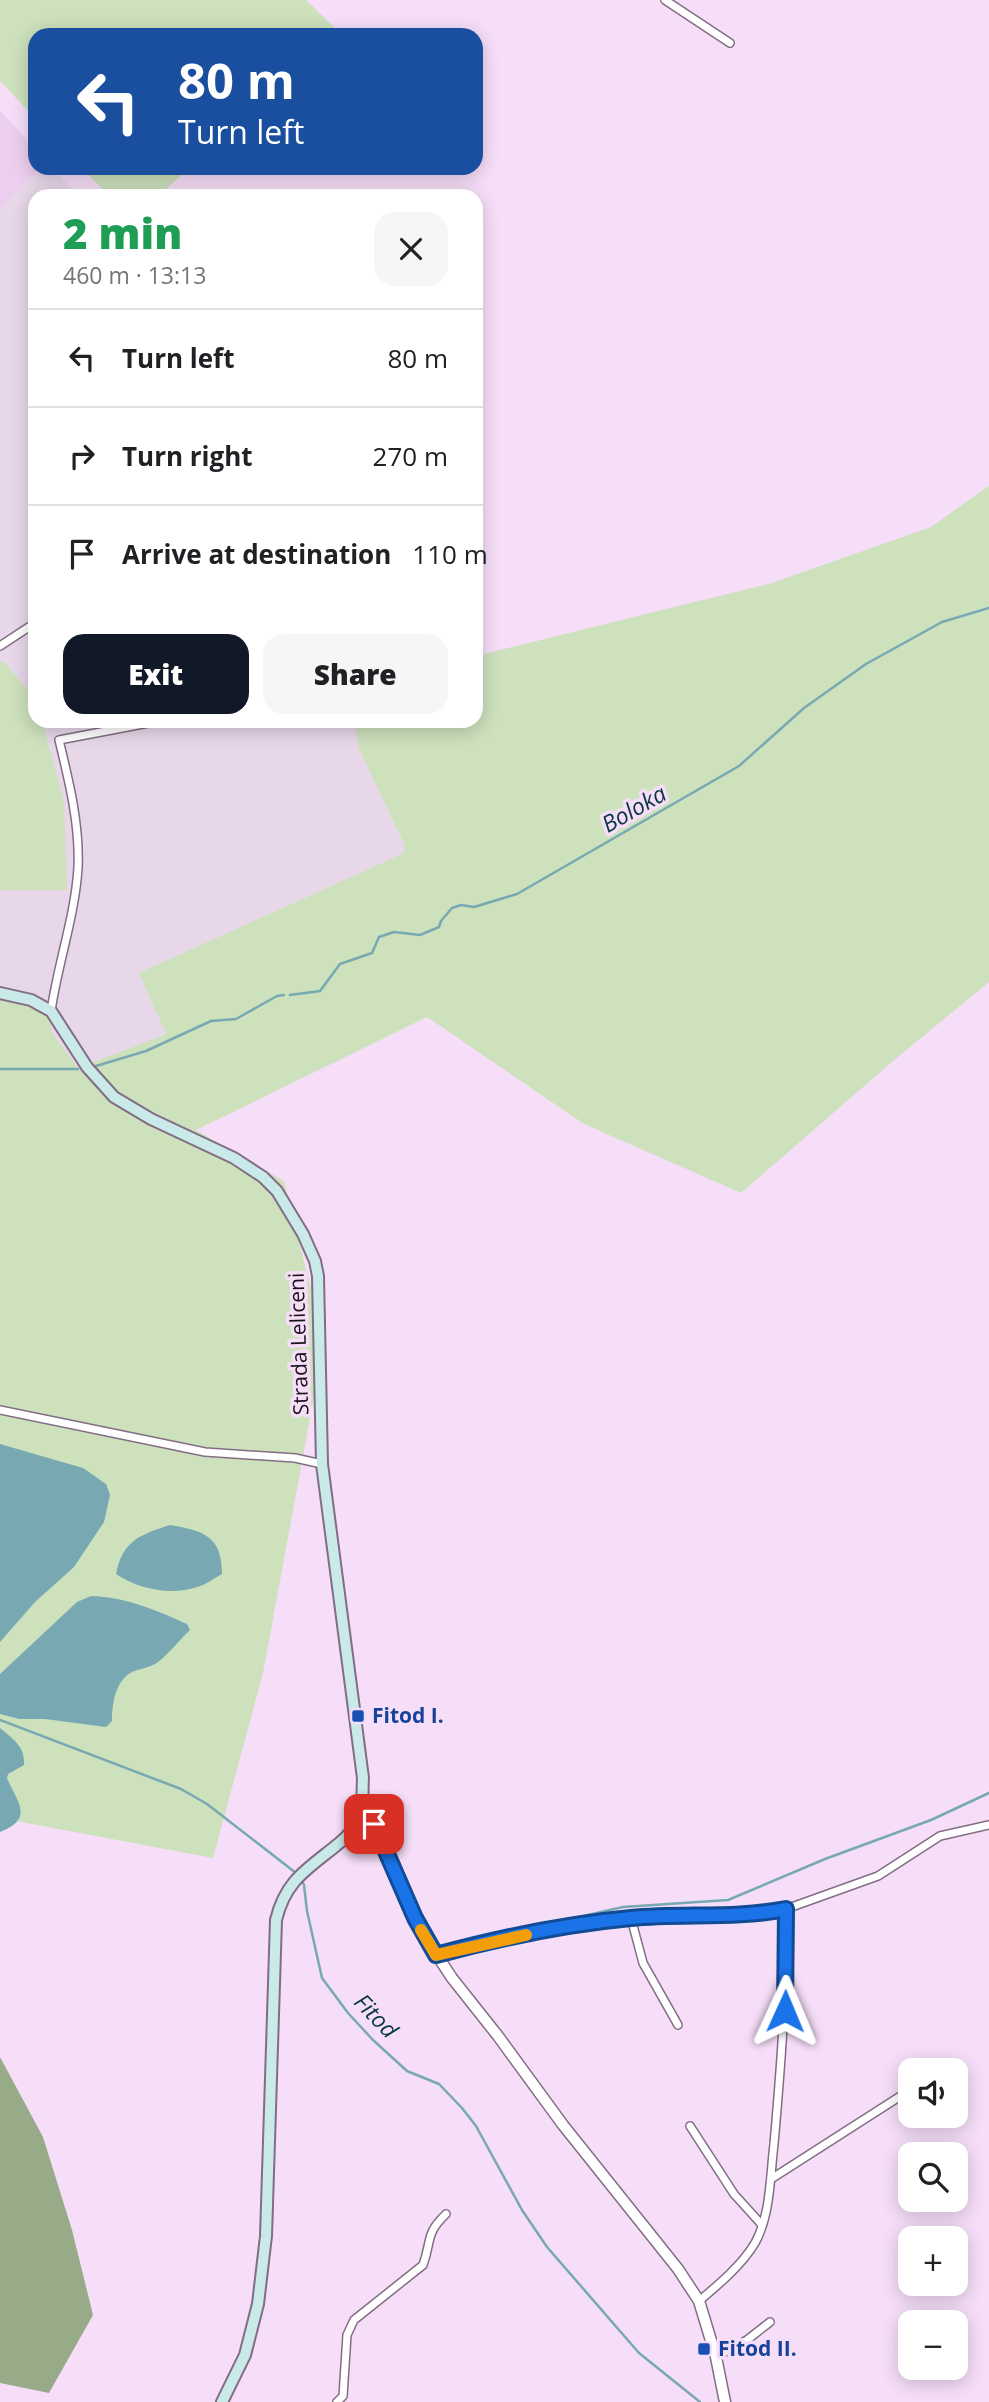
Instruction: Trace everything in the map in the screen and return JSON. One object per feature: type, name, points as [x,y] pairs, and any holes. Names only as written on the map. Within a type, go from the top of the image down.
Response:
[{"type":"main road","points":[[0,993],[32,1000],[51,1011]]},
{"type":"main road","name":"Strada Leliceni","points":[[51,1011],[87,1067],[114,1097],[151,1119],[250,1166],[276,1191],[310,1248],[318,1276],[322,1464],[363,1778],[361,1812]]},
{"type":"main road","points":[[222,2402],[245,2355],[258,2304],[266,2236],[274,1941],[280,1904],[298,1876],[346,1837],[361,1812]]},
{"type":"street","points":[[665,0],[730,43]]},
{"type":"street","points":[[0,646],[28,628]]},
{"type":"street","points":[[51,1011],[78,866],[71,787],[59,740],[122,728]]},
{"type":"street","points":[[0,1410],[194,1450],[295,1458],[322,1464]]},
{"type":"street","points":[[361,1812],[374,1824],[415,1918],[436,1955],[563,2125],[678,2269],[699,2301],[716,2357],[725,2402]]},
{"type":"street","points":[[436,1955],[560,1928],[631,1918],[698,1914],[726,1916],[786,1909],[878,1876],[940,1836],[989,1825]]},
{"type":"street","points":[[699,2301],[717,2286],[748,2252],[762,2225],[771,2179],[785,2011],[786,1909]]},
{"type":"street","points":[[631,1918],[643,1963],[678,2025]]},
{"type":"street","points":[[771,2179],[898,2098]]},
{"type":"street","points":[[690,2126],[734,2194],[762,2225]]},
{"type":"street","points":[[337,2402],[343,2396],[346,2335],[355,2320],[424,2265],[428,2237],[433,2226],[446,2214]]},
{"type":"street","points":[[716,2357],[747,2340],[770,2322]]},
{"type":"shaded area","points":[[0,0],[306,0],[335,28],[28,28],[28,111],[0,81]]},
{"type":"shaded area","points":[[0,110],[28,141],[28,175],[34,175],[0,207]]},
{"type":"shaded area","points":[[34,175],[58,175],[72,189],[28,189],[28,690],[5,661],[0,663],[0,207]]},
{"type":"shaded area","points":[[89,175],[182,175],[166,189],[102,189]]},
{"type":"shaded area","points":[[989,486],[989,982],[741,1193],[584,1124],[427,1017],[196,1130],[284,1181],[324,1342],[263,1673],[213,1858],[0,1818],[0,986],[45,999],[53,1034],[78,1068],[166,1034],[139,973],[404,853],[404,844],[359,749],[355,728],[483,728],[483,654],[772,583],[931,527]]},
{"type":"shaded area","points":[[4,661],[28,690],[28,728],[44,728],[64,800],[67,890],[0,890],[0,663]]},
{"type":"shaded area","points":[[44,728],[355,728],[359,749],[404,844],[404,853],[140,973],[167,1033],[78,1069],[53,1034],[45,999],[0,986],[0,890],[66,890],[64,800]]},
{"type":"shaded area","points":[[0,1444],[83,1468],[106,1484],[110,1495],[104,1522],[74,1567],[35,1602],[0,1642]]},
{"type":"shaded area","points":[[170,1525],[201,1533],[215,1543],[219,1551],[222,1574],[187,1590],[166,1591],[134,1584],[116,1574],[123,1553],[134,1540]]},
{"type":"shaded area","points":[[91,1596],[140,1605],[187,1624],[190,1630],[158,1662],[126,1676],[118,1687],[112,1721],[106,1727],[45,1719],[19,1719],[0,1714],[0,1674],[77,1602]]},
{"type":"shaded area","points":[[0,1728],[21,1748],[24,1765],[8,1774],[7,1778],[18,1802],[20,1815],[11,1827],[0,1832]]},
{"type":"shaded area","points":[[0,2057],[43,2137],[72,2230],[93,2315],[49,2393],[0,2383]]},
{"type":"waterway","name":"Boloka","points":[[290,995],[320,991],[340,964],[372,953],[379,937],[394,932],[420,935],[439,927],[452,908],[461,905],[474,907],[517,894],[739,766],[804,708],[866,664],[942,622],[989,608]]},
{"type":"waterway","name":"Boloka","points":[[96,1066],[146,1051],[211,1021],[236,1019],[277,996],[284,995]]},
{"type":"waterway","name":"Boloka","points":[[0,1069],[78,1069]]},
{"type":"waterway","name":"Fitod","points":[[0,1720],[181,1789],[207,1804],[296,1873]]},
{"type":"waterway","points":[[437,1949],[623,1907],[728,1900],[825,1859],[931,1820],[989,1793]]},
{"type":"waterway","name":"Fitod","points":[[302,1881],[322,1978],[348,2013],[407,2071],[439,2084],[462,2108],[476,2126],[522,2210],[547,2247],[639,2353],[700,2402]]},
{"type":"slow traffic","points":[[421,1930],[436,1955],[526,1935]]},
{"type":"place","name":"Fitod I.","points":[[358,1716]]},
{"type":"place","name":"Fitod II.","points":[[704,2349]]},
{"type":"route","points":[[374,1824],[415,1918],[436,1955],[560,1928],[631,1918],[698,1914],[726,1916],[786,1909],[785,2011]]}]
